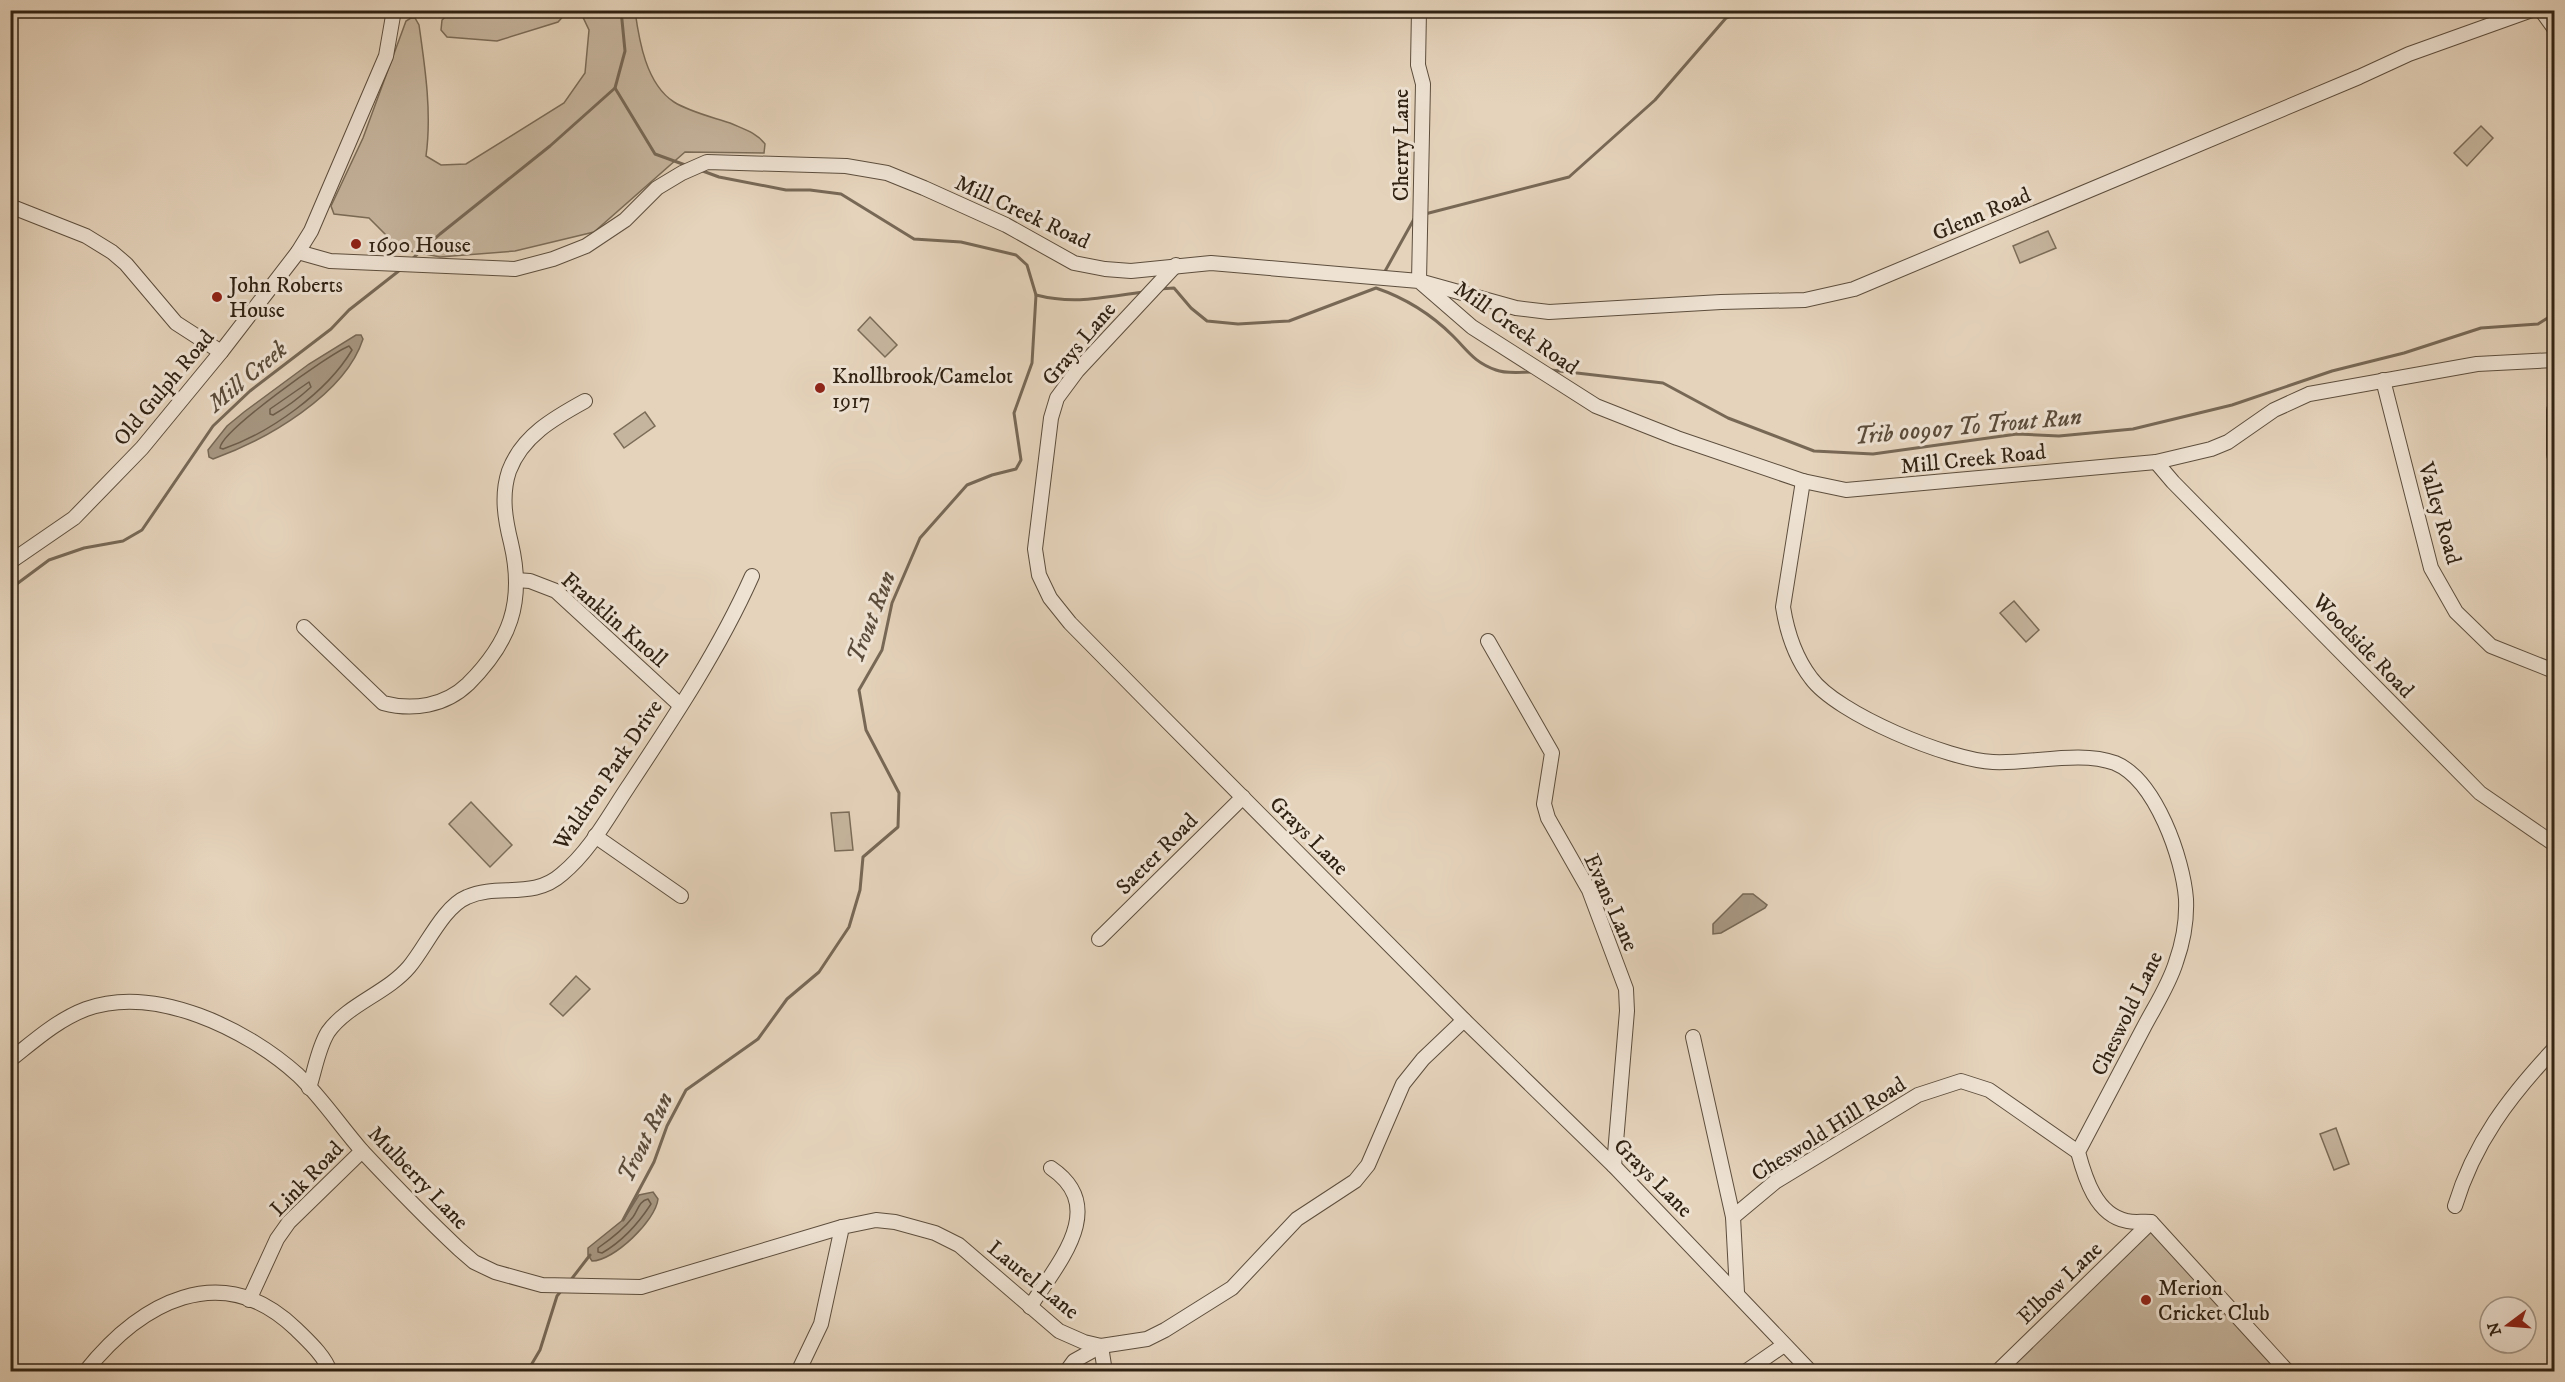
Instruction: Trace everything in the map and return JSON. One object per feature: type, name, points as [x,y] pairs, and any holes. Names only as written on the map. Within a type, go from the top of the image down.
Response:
[{"type":"street","name":"Old Gulph Road","points":[[10,562],[74,518],[141,448],[221,352],[298,252],[311,231],[386,56],[394,10]]},
{"type":"street","name":"Cherry Lane","points":[[1419,10],[1418,65],[1423,84],[1419,281]]},
{"type":"street","name":"Glenn Road","points":[[1419,281],[1516,308],[1549,312],[1721,302],[1805,300],[1826,297],[1854,289],[2349,82],[2409,54],[2532,10]]},
{"type":"street","points":[[2541,10],[2554,28]]},
{"type":"street","name":"Mill Creek Road","points":[[298,252],[330,261],[420,263],[515,269],[554,259],[605,235],[625,220],[657,188],[707,162],[846,166],[887,173],[1006,225],[1074,262],[1105,269],[1131,271],[1211,263],[1419,281],[1472,327],[1596,406],[1677,438],[1803,481],[1846,490],[2156,462],[2211,449],[2228,442],[2274,410],[2309,394],[2477,364],[2554,360]]},
{"type":"street","points":[[10,206],[86,236],[112,252],[126,264],[176,324],[221,352]]},
{"type":"street","name":"Grays Lane","points":[[1176,265],[1077,371],[1057,398],[1051,418],[1035,549],[1039,575],[1050,598],[1070,623],[1464,1020],[1614,1166],[1811,1371]]},
{"type":"street","name":"Valley Road","points":[[2383,380],[2432,568],[2456,612],[2491,645],[2554,671]]},
{"type":"street","points":[[304,627],[383,703],[401,708],[433,704],[462,690],[500,646],[512,621],[516,580],[504,508],[509,472],[528,440],[543,426],[585,400]]},
{"type":"street","points":[[2554,410],[2554,455]]},
{"type":"street","name":"Woodside Road","points":[[2156,462],[2173,482],[2480,794],[2554,844]]},
{"type":"street","name":"Cheswold Lane","points":[[1803,481],[1784,607],[1786,627],[1811,679],[1828,695],[1853,712],[1905,736],[1967,759],[1994,762],[2095,757],[2117,764],[2136,776],[2146,789],[2177,851],[2186,900],[2185,926],[2176,964],[2078,1152]]},
{"type":"street","name":"Waldron Park Drive","points":[[309,1088],[323,1041],[334,1025],[409,968],[454,906],[475,894],[525,891],[554,881],[580,857],[680,705],[730,623],[752,576]]},
{"type":"street","name":"Franklin Knoll","points":[[516,580],[530,581],[556,591],[680,705]]},
{"type":"street","name":"Evans Lane","points":[[1488,641],[1552,753],[1544,804],[1548,818],[1589,890],[1626,989],[1627,1011],[1614,1166]]},
{"type":"street","name":"Saeter Road","points":[[1099,939],[1243,797]]},
{"type":"street","points":[[595,836],[681,896]]},
{"type":"street","name":"Mulberry Lane","points":[[10,1060],[46,1031],[87,1009],[120,1001],[159,1003],[185,1010],[232,1030],[299,1076],[362,1151],[427,1219],[474,1262],[514,1278],[542,1285],[641,1287],[842,1227]]},
{"type":"street","name":"Laurel Lane","points":[[842,1227],[876,1220],[895,1222],[935,1233],[959,1245],[1059,1330],[1084,1342],[1101,1346],[1147,1339],[1221,1296],[1243,1279],[1297,1219],[1355,1181],[1368,1165],[1403,1084],[1423,1059],[1464,1020]]},
{"type":"street","points":[[1693,1037],[1733,1217],[1737,1292]]},
{"type":"street","points":[[2455,1206],[2465,1173],[2505,1104],[2554,1049]]},
{"type":"street","name":"Cheswold Hill Road","points":[[1733,1217],[1775,1182],[1918,1095],[1961,1081],[1989,1090],[2078,1152]]},
{"type":"street","name":"Link Road","points":[[249,1300],[277,1239],[289,1222],[362,1151]]},
{"type":"street","points":[[2078,1152],[2089,1187],[2111,1215],[2127,1221],[2151,1222],[2288,1371]]},
{"type":"street","points":[[1030,1307],[1077,1230],[1078,1208],[1074,1195],[1051,1168]]},
{"type":"street","name":"Elbow Lane","points":[[1997,1371],[2151,1222]]},
{"type":"street","points":[[798,1371],[820,1324],[842,1227]]},
{"type":"street","points":[[85,1371],[112,1343],[166,1302],[198,1293],[222,1293],[264,1306],[289,1323],[319,1354],[330,1371]]},
{"type":"street","points":[[1745,1371],[1784,1345]]},
{"type":"street","points":[[1066,1371],[1074,1361],[1101,1346],[1105,1371]]},
{"type":"shaded area","points":[[452,11],[568,11],[558,22],[497,41],[447,37],[441,30],[442,20]]},
{"type":"shaded area","points":[[580,11],[635,11],[650,73],[664,94],[687,109],[730,123],[753,134],[765,144],[764,153],[685,152],[594,232],[515,251],[440,257],[400,249],[369,218],[334,214],[331,206],[363,138],[406,21],[415,18],[419,25],[428,107],[426,156],[441,165],[466,164],[564,103],[585,73],[589,30]]},
{"type":"shaded area","points":[[2481,126],[2493,138],[2467,166],[2454,153]]},
{"type":"shaded area","points":[[2048,231],[2056,248],[2020,263],[2013,246]]},
{"type":"shaded area","points":[[870,317],[897,345],[885,357],[858,330]]},
{"type":"shaded area","points":[[645,412],[655,426],[624,448],[614,434]]},
{"type":"shaded area","points":[[2014,601],[2039,630],[2026,642],[2000,613]]},
{"type":"shaded area","points":[[471,802],[512,845],[490,867],[449,824]]},
{"type":"shaded area","points":[[849,812],[853,850],[835,851],[831,813]]},
{"type":"shaded area","points":[[576,976],[590,989],[563,1016],[550,1004]]},
{"type":"shaded area","points":[[2336,1128],[2349,1164],[2334,1170],[2320,1134]]},
{"type":"shaded area","name":"Merion Cricket Club","points":[[2151,1222],[2288,1372],[1997,1372]]},
{"type":"water","points":[[356,335],[361,335],[363,339],[354,359],[322,397],[301,413],[256,440],[213,459],[209,457],[208,450],[227,426],[309,364]]},
{"type":"water","points":[[1743,894],[1753,894],[1767,905],[1721,933],[1713,934],[1713,924]]},
{"type":"water","points":[[653,1192],[658,1199],[650,1218],[642,1228],[622,1247],[601,1259],[592,1261],[588,1255],[588,1248],[624,1219],[639,1195]]},
{"type":"waterway","name":"Mill Creek","points":[[412,259],[550,146],[615,88],[625,51],[621,10]]},
{"type":"waterway","points":[[1425,214],[1569,177],[1655,100],[1726,18],[1746,10]]},
{"type":"waterway","name":"Trout Run","points":[[615,88],[655,154],[688,166]]},
{"type":"waterway","name":"Trout Run","points":[[623,1220],[654,1162],[667,1126],[686,1090],[758,1039],[787,999],[819,972],[849,927],[860,890],[863,857],[898,827],[899,793],[866,730],[859,690],[882,650],[892,603],[920,538],[967,485],[1016,469],[1021,460],[1014,413],[1032,363],[1036,295],[1027,265],[1016,255],[961,242],[914,239],[841,194],[786,190],[719,177],[700,170]]},
{"type":"waterway","points":[[1384,273],[1414,219]]},
{"type":"waterway","name":"Mill Creek","points":[[10,589],[49,560],[84,548],[123,541],[142,530],[213,426],[250,391],[331,329],[349,310],[400,270]]},
{"type":"waterway","name":"Trib 00907 To Trout Run","points":[[1159,289],[1174,288],[1191,308],[1207,321],[1238,324],[1289,321],[1376,288],[1408,302],[1427,314],[1482,364],[1504,372],[1532,372]]},
{"type":"waterway","name":"Trib 00907 To Trout Run","points":[[1036,295],[1077,300],[1144,292]]},
{"type":"waterway","name":"Trib 00907 To Trout Run","points":[[1551,370],[1663,383],[1728,418],[1814,451],[1873,454],[2017,434],[2059,436],[2133,429],[2232,405],[2332,371],[2404,353],[2481,328],[2538,324],[2554,314]]},
{"type":"waterway","name":"Trout Run","points":[[570,1281],[590,1255]]},
{"type":"waterway","name":"Trout Run","points":[[527,1372],[540,1350],[557,1296],[562,1290]]},
{"type":"place","name":"1690 House","points":[[356,244]]},
{"type":"place","name":"John Roberts House","points":[[217,297]]},
{"type":"place","name":"Knollbrook/Camelot 1917","points":[[820,388]]},
{"type":"place","name":"Merion Cricket Club","points":[[2146,1300]]}]
